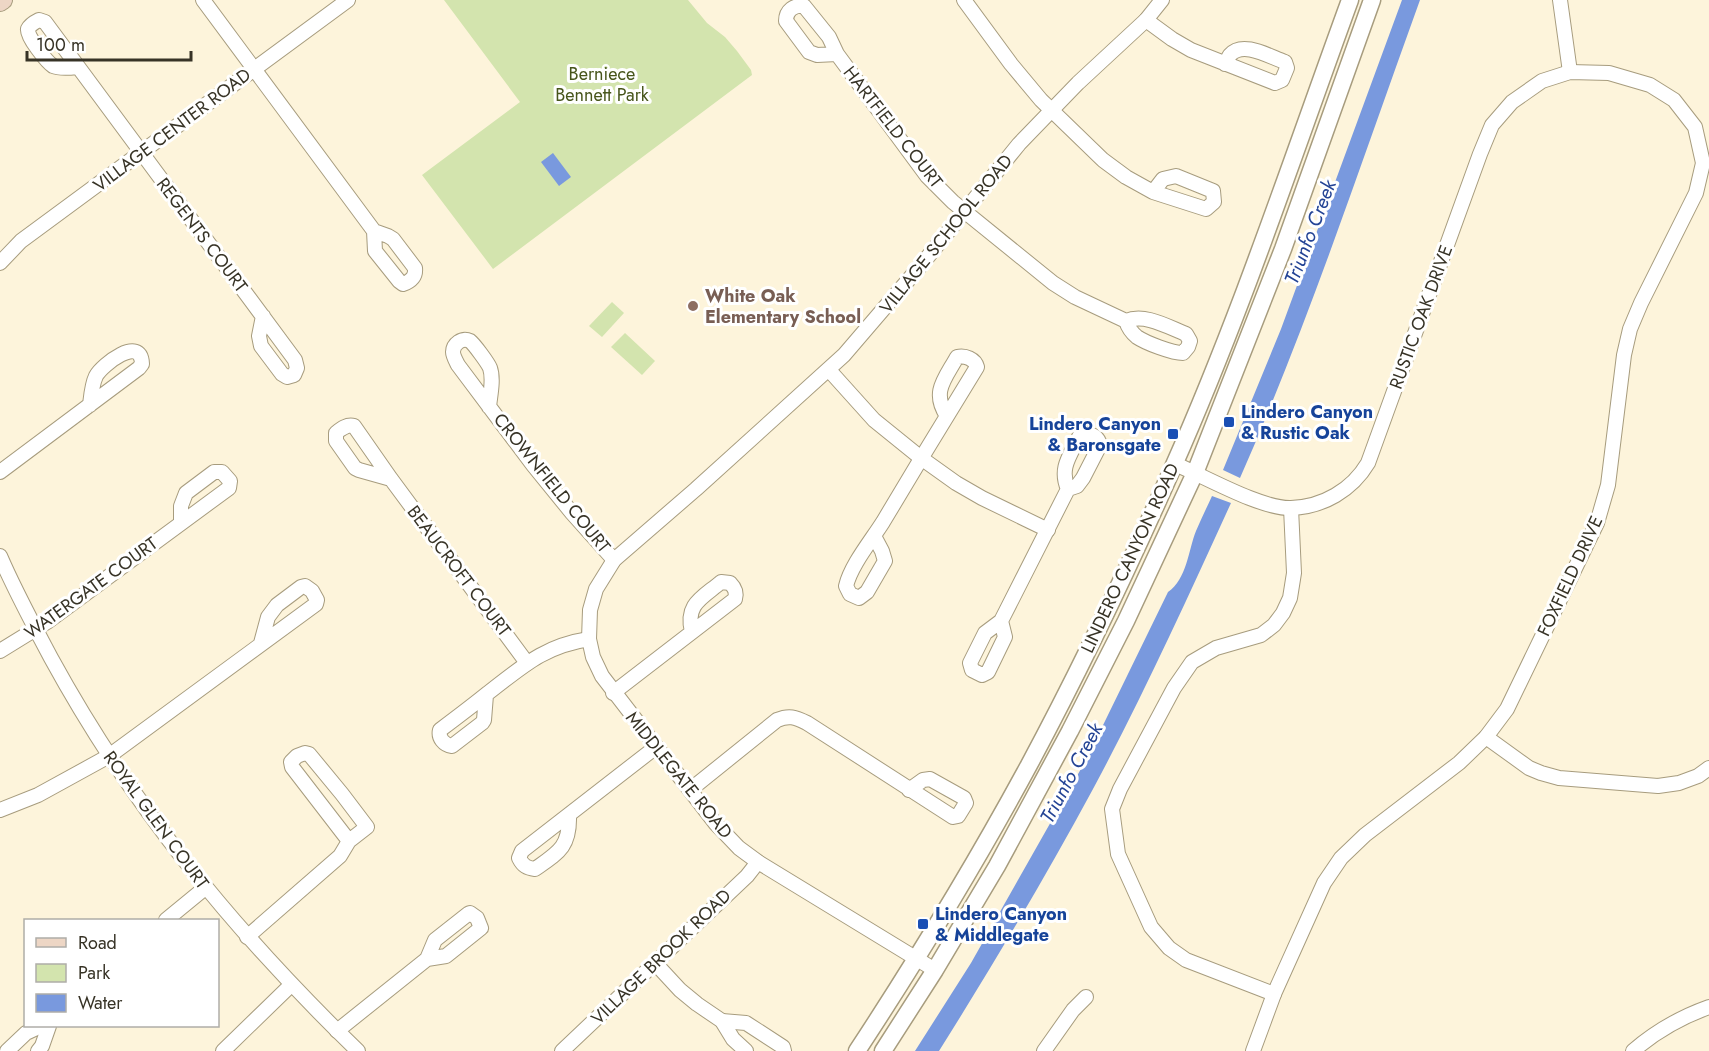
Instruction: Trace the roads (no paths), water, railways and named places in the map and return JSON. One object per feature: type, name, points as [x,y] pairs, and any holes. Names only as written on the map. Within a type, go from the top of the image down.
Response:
[{"type":"street","points":[[203,0],[374,231]]},
{"type":"street","name":"VILLAGE CENTER ROAD","points":[[1,257],[348,0]]},
{"type":"street","points":[[964,0],[1011,64],[1051,110],[1103,160],[1126,177],[1153,192]]},
{"type":"street","name":"VILLAGE SCHOOL ROAD","points":[[644,535],[829,370],[862,336],[1019,144],[1051,110],[1146,20],[1162,0]]},
{"type":"street","name":"LINDERO CANYON ROAD","points":[[857,1051],[917,959],[974,864],[1029,765],[1092,641],[1175,464],[1226,342],[1350,0]]},
{"type":"street","name":"LINDERO CANYON ROAD","points":[[883,1051],[997,866],[1070,731],[1126,621],[1195,473],[1283,249],[1372,0]]},
{"type":"street","points":[[1560,0],[1570,72]]},
{"type":"street","points":[[1146,20],[1191,50],[1226,64]]},
{"type":"street","name":"HARTFIELD COURT","points":[[837,54],[927,176],[964,212],[1053,283],[1075,297],[1126,321]]},
{"type":"street","name":"REGENTS COURT","points":[[77,67],[262,316]]},
{"type":"street","name":"RUSTIC OAK DRIVE","points":[[1175,464],[1235,492],[1271,505],[1291,508],[1330,499],[1359,477],[1368,463],[1492,125],[1512,102],[1542,81],[1570,72]]},
{"type":"street","name":"FOXFIELD DRIVE","points":[[1253,1051],[1274,994],[1324,883],[1341,858],[1365,835],[1459,763],[1486,737],[1507,709],[1597,523],[1608,485],[1624,355],[1630,329],[1696,193],[1703,163],[1695,127],[1674,100],[1650,85],[1609,73],[1570,72]]},
{"type":"street","points":[[829,370],[874,420],[921,458],[982,498],[1048,530]]},
{"type":"street","points":[[0,472],[90,405]]},
{"type":"street","name":"CROWNFIELD COURT","points":[[489,407],[572,513],[614,560]]},
{"type":"street","points":[[874,536],[947,416]]},
{"type":"street","name":"BEAUCROFT COURT","points":[[391,479],[527,663]]},
{"type":"street","points":[[1001,621],[1068,489]]},
{"type":"street","points":[[1274,994],[1186,960],[1169,948],[1151,927],[1118,854],[1112,809],[1120,789],[1174,688],[1192,663],[1216,648],[1261,635],[1274,625],[1283,613],[1290,598],[1294,573],[1291,508]]},
{"type":"street","name":"WATERGATE COURT","points":[[0,651],[35,630],[181,522]]},
{"type":"street","name":"MIDDLEGATE ROAD","points":[[644,535],[614,560],[596,589],[590,610],[589,639],[593,657],[613,693],[716,824],[739,848],[758,862],[935,970]]},
{"type":"street","name":"ROYAL GLEN COURT","points":[[0,556],[35,630],[67,686],[109,756],[161,831],[247,937],[291,985],[358,1051]]},
{"type":"street","points":[[613,693],[692,632]]},
{"type":"street","points":[[486,695],[527,663],[547,651],[589,639]]},
{"type":"street","points":[[0,810],[38,795],[109,756],[261,643]]},
{"type":"street","points":[[690,790],[777,720],[787,716],[796,717],[807,723],[909,790]]},
{"type":"street","points":[[1486,737],[1529,768],[1559,778],[1658,786],[1679,783],[1698,776],[1709,768]]},
{"type":"street","points":[[568,816],[656,747]]},
{"type":"street","points":[[247,937],[339,856],[349,841],[367,827],[309,754],[297,756],[291,762],[292,767],[349,841]]},
{"type":"street","name":"VILLAGE BROOK ROAD","points":[[562,1051],[747,876],[758,862]]},
{"type":"street","points":[[168,919],[205,888]]},
{"type":"street","points":[[337,1031],[427,959]]},
{"type":"street","points":[[655,963],[680,990],[722,1021],[733,1039],[746,1051]]},
{"type":"street","points":[[223,1051],[291,985]]},
{"type":"street","points":[[1044,1051],[1073,1010],[1086,997]]},
{"type":"street","points":[[1632,1051],[1652,1035],[1709,1007]]},
{"type":"street","points":[[722,1021],[746,1023],[783,1047],[784,1051]]},
{"type":"street","points":[[7,1051],[26,1033],[39,1027]]},
{"type":"street","points":[[38,1051],[49,1027]]},
{"type":"water","points":[[1402,0],[1420,0],[1312,300],[1240,478],[1223,470],[1281,329]]},
{"type":"water","points":[[553,153],[571,177],[559,186],[541,162]]},
{"type":"water","points":[[1212,496],[1231,503],[1147,683],[1093,789],[1018,921],[939,1051],[915,1051],[971,963],[1086,760],[1168,592],[1183,572],[1196,531]]},
{"type":"place","name":"White Oak Elementary School","points":[[693,306]]},
{"type":"place","name":"Lindero Canyon & Rustic Oak","points":[[1229,422]]},
{"type":"place","name":"Lindero Canyon & Baronsgate","points":[[1173,434]]},
{"type":"place","name":"Lindero Canyon & Middlegate","points":[[923,924]]},
{"type":"park label","name":"Berniece Bennett Park","points":[[602,84]]},
{"type":"water label","name":"Triunfo Creek","points":[[1310,232]]},
{"type":"water label","name":"Triunfo Creek","points":[[1071,773]]}]
